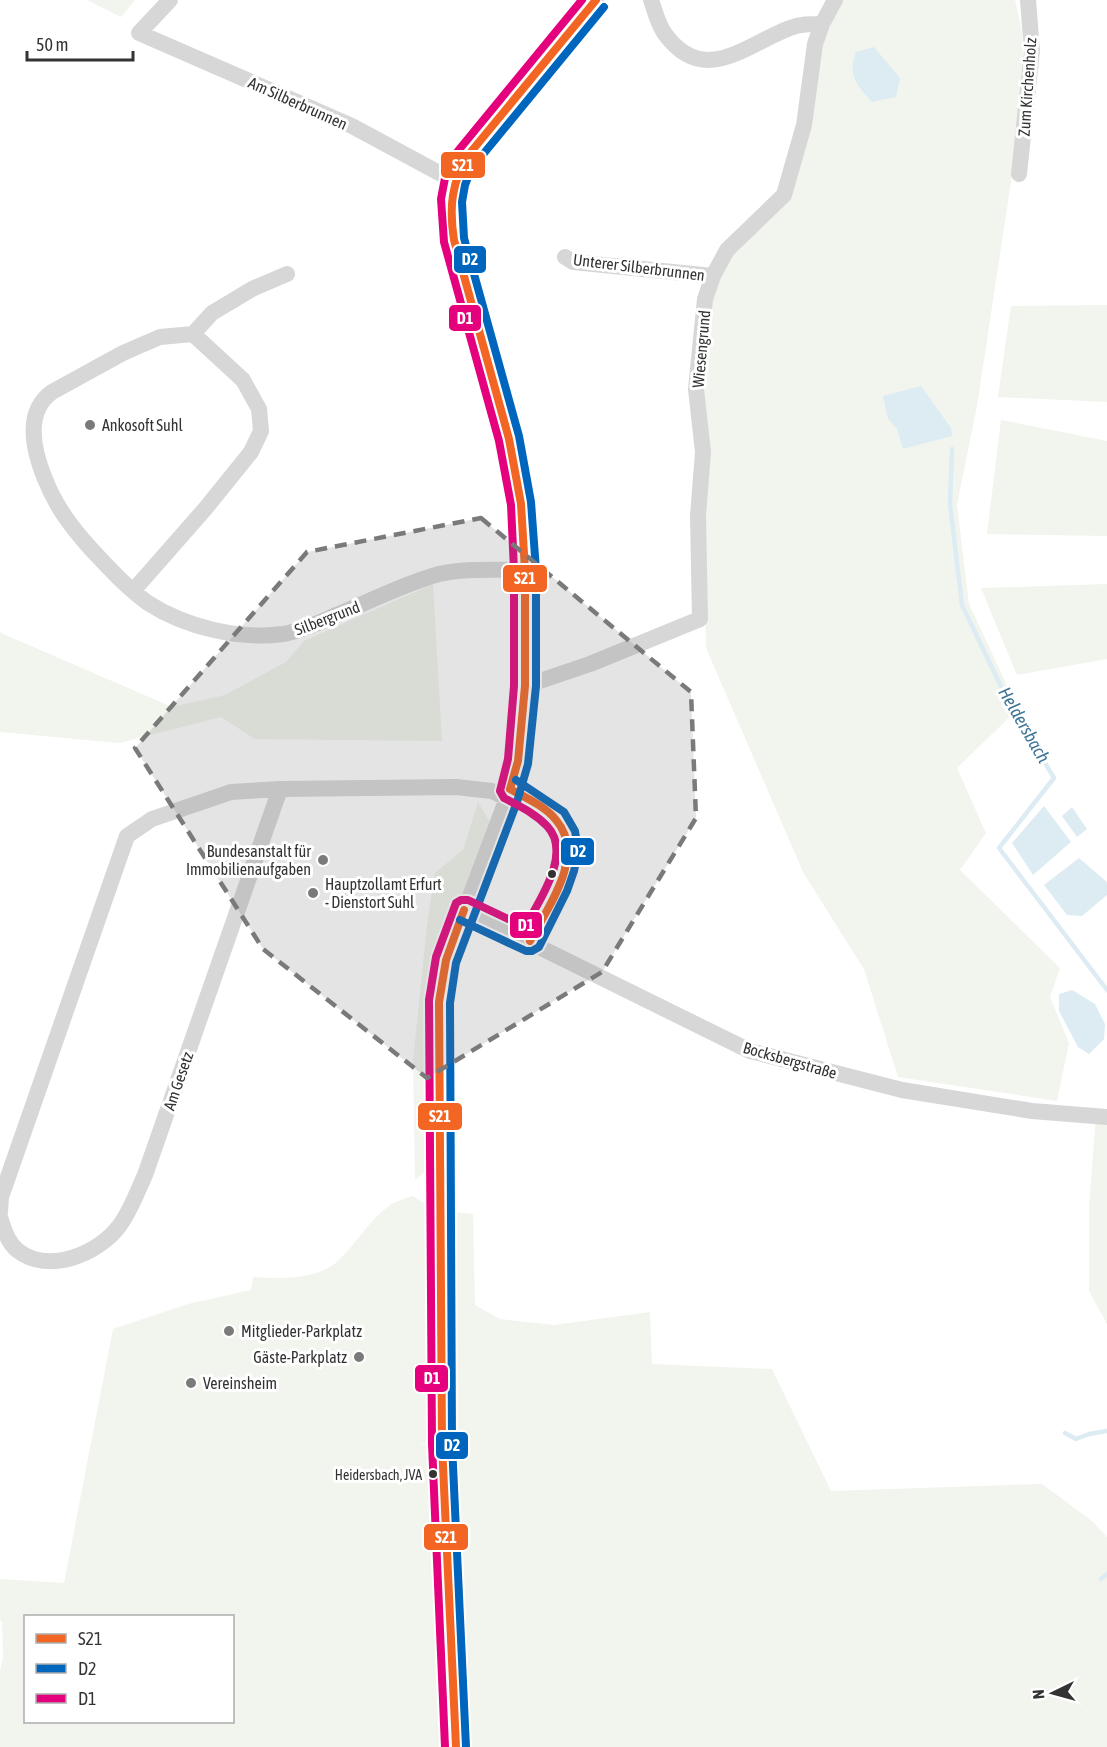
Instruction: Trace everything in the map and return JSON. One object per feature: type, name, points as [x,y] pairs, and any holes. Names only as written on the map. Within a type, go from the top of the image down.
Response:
[{"type":"street","name":"Am Silberbrunnen","points":[[170,0],[139,33],[352,126],[454,181]]},
{"type":"street","points":[[456,1747],[442,1453],[439,1002],[446,960],[507,798],[518,761],[525,686],[525,570],[521,504],[509,439],[451,222],[450,209],[454,181],[462,163],[596,0]]},
{"type":"street","points":[[651,0],[664,33],[682,53],[697,60],[721,60],[790,28],[805,24],[822,24]]},
{"type":"street","name":"Wiesengrund","points":[[525,686],[590,664],[700,619],[698,516],[703,452],[696,389],[705,299],[713,276],[727,250],[784,195],[804,125],[815,44],[822,24],[835,0]]},
{"type":"street","name":"Zum Kirchenholz","points":[[1019,174],[1032,51],[1028,0]]},
{"type":"street","name":"Unterer Silberbrunnen","points":[[565,257],[573,262],[713,276]]},
{"type":"street","points":[[133,591],[245,460],[261,431],[259,409],[243,380],[193,334],[212,313],[252,289],[287,274]]},
{"type":"street","name":"Silbergrund","points":[[193,334],[160,338],[117,356],[48,395],[41,403],[33,431],[36,456],[56,506],[75,531],[116,576],[150,604],[178,618],[204,627],[258,636],[284,634],[310,627],[399,589],[441,574],[525,570]]},
{"type":"street","points":[[0,1212],[1,1197],[128,836],[152,819],[231,792],[280,789],[456,787],[492,791],[507,798]]},
{"type":"street","name":"Am Gesetz","points":[[0,1217],[7,1238],[16,1249],[27,1256],[43,1261],[62,1260],[82,1255],[98,1246],[119,1227],[145,1175],[280,789]]},
{"type":"street","name":"Bocksbergstraße","points":[[464,910],[750,1051],[902,1090],[1032,1111],[1107,1117]]},
{"type":"highlighted area","points":[[481,518],[691,692],[696,818],[602,972],[427,1078],[263,949],[135,748],[307,552]]},
{"type":"shaded area","points":[[87,0],[135,0],[121,17]]},
{"type":"shaded area","points":[[841,0],[1015,0],[1022,31],[1023,70],[1012,175],[977,406],[957,505],[969,604],[1018,709],[957,768],[986,833],[960,870],[1060,968],[1050,997],[1069,1043],[1057,1101],[898,1077],[864,969],[804,874],[706,648],[701,389],[710,300],[732,253],[789,199],[821,46]]},
{"type":"shaded area","points":[[874,47],[900,78],[896,97],[872,102],[855,79],[853,60],[856,52]]},
{"type":"shaded area","points":[[1107,305],[1107,402],[998,397],[1011,306]]},
{"type":"shaded area","points":[[921,386],[951,428],[952,436],[903,449],[897,429],[888,419],[883,396]]},
{"type":"shaded area","points":[[1001,420],[1107,441],[1107,536],[987,534]]},
{"type":"shaded area","points":[[433,584],[442,741],[255,739],[221,717],[119,743],[0,732],[0,629],[1,633],[172,707],[225,695],[286,662],[304,641]]},
{"type":"shaded area","points":[[1107,584],[1107,659],[1017,675],[981,588]]},
{"type":"shaded area","points":[[478,802],[491,824],[432,1020],[432,1166],[415,1180],[413,1061],[427,925],[435,873],[463,850]]},
{"type":"shaded area","points":[[1044,806],[1071,842],[1033,875],[1012,843]]},
{"type":"shaded area","points":[[1072,807],[1087,829],[1077,837],[1062,816]]},
{"type":"shaded area","points":[[1079,858],[1107,882],[1107,895],[1082,916],[1067,915],[1044,885]]},
{"type":"shaded area","points":[[1072,990],[1095,1004],[1105,1024],[1104,1039],[1089,1054],[1078,1047],[1059,1011],[1059,994]]},
{"type":"shaded area","points":[[1096,1117],[1107,1117],[1107,1324],[1089,1291],[1089,1206]]},
{"type":"shaded area","points":[[412,1196],[431,1207],[433,1442],[419,1445],[442,1444],[456,1747],[0,1747],[0,1671],[3,1657],[0,1579],[64,1583],[113,1329],[188,1304],[251,1290],[253,1277],[298,1277],[330,1267],[392,1204]]},
{"type":"shaded area","points":[[446,1211],[473,1214],[475,1305],[500,1319],[554,1325],[650,1312],[652,1364],[772,1369],[831,1491],[1042,1484],[1092,1521],[1107,1537],[1107,1747],[461,1747],[449,1446]]},
{"type":"waterway","name":"Heldersbach","points":[[952,449],[950,504],[962,605],[1008,701],[1054,778],[999,848],[1107,990]]},
{"type":"waterway","points":[[1065,1433],[1076,1439],[1107,1431]]},
{"type":"waterway","points":[[1101,1579],[1107,1574]]},
{"type":"transit line","name":"D1","points":[[445,1747],[432,1444],[429,1000],[436,957],[456,903],[468,900],[525,927],[551,877],[556,850],[554,837],[547,826],[532,814],[504,798],[500,791],[508,759],[514,686],[514,570],[511,505],[499,441],[444,242],[441,199],[445,178],[453,157],[582,0]]},
{"type":"transit line","name":"S21","points":[[510,789],[518,761],[525,686],[525,570],[521,504],[509,439],[454,240],[453,195],[459,174],[470,153],[596,0]]},
{"type":"transit line","name":"D2","points":[[466,1747],[452,1444],[450,1003],[456,963],[517,802],[528,764],[536,686],[536,570],[531,502],[519,436],[464,238],[462,202],[471,169],[604,7]]},
{"type":"transit line","name":"D2","points":[[460,920],[526,951],[532,951],[539,947],[567,891],[578,850],[575,831],[564,812],[516,780]]},
{"type":"transit line","name":"S21","points":[[510,789],[552,815],[564,834],[567,849],[566,865],[561,882],[530,941]]},
{"type":"transit line","name":"S21","points":[[456,1747],[442,1444],[439,1002],[446,960],[464,910]]},
{"type":"place","name":"Ankosoft Suhl","points":[[90,425]]},
{"type":"place","name":"Bundesanstalt für Immobilienaufgaben","points":[[323,860]]},
{"type":"place","name":"Hauptzollamt Erfurt - Dienstort Suhl","points":[[313,893]]},
{"type":"place","name":"Mitglieder-Parkplatz","points":[[229,1331]]},
{"type":"place","name":"Gäste-Parkplatz","points":[[359,1357]]},
{"type":"place","name":"Vereinsheim","points":[[191,1383]]},
{"type":"place","name":"Heidersbach, JVA","points":[[433,1474]]}]
